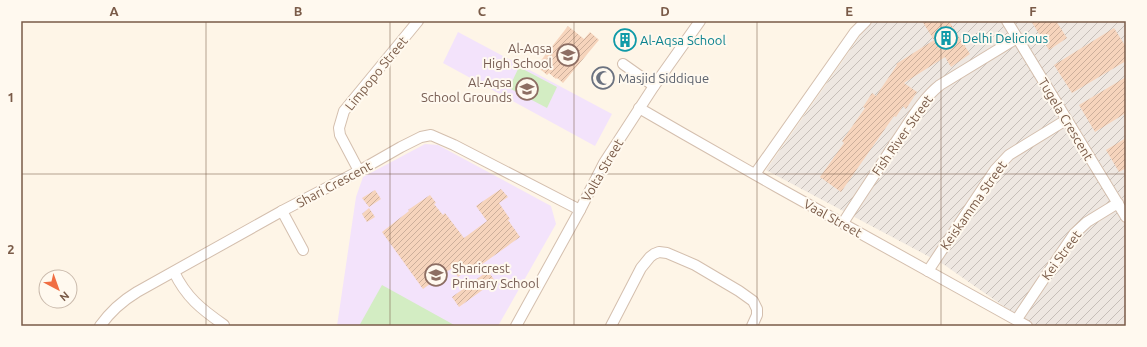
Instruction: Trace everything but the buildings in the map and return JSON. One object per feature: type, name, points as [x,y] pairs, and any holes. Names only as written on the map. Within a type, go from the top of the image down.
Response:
[{"type":"street","name":"Limpopo Street","points":[[360,171],[340,135],[339,128],[344,111],[418,21]]},
{"type":"street","name":"Volta Street","points":[[516,326],[580,210],[604,163],[639,108],[700,21]]},
{"type":"street","points":[[755,174],[856,32],[866,21]]},
{"type":"street","name":"Tugela Crescent","points":[[1007,21],[1126,217]]},
{"type":"street","name":"Fish River Street","points":[[843,223],[907,125],[931,92],[1017,38]]},
{"type":"street","points":[[623,64],[654,86]]},
{"type":"street","name":"Vaal Street","points":[[639,108],[928,271],[1017,319],[1027,326]]},
{"type":"street","name":"Keiskamma Street","points":[[928,271],[1001,162],[1009,155],[1066,120]]},
{"type":"street","name":"Shari Crescent","points":[[100,326],[106,317],[124,300],[282,211],[360,171],[401,146],[421,137],[431,135],[454,145],[580,210]]},
{"type":"street","name":"Kei Street","points":[[1017,319],[1074,234],[1087,222],[1118,203]]},
{"type":"street","points":[[282,211],[303,250]]},
{"type":"street","points":[[611,326],[645,262],[654,254],[662,252],[695,265],[753,301],[757,309],[757,315],[752,326]]},
{"type":"street","points":[[174,272],[180,284],[198,306],[224,325]]},
{"type":"shaded area","points":[[875,21],[1126,21],[1126,326],[1032,326],[943,264],[766,170],[867,26]]},
{"type":"shaded area","name":"Al-Aqsa School Grounds","points":[[458,32],[612,114],[595,146],[443,63]]},
{"type":"shaded area","name":"Sharicrest Primary School","points":[[425,144],[438,145],[551,206],[556,224],[498,326],[337,326],[356,197],[363,177]]},
{"type":"green space","points":[[519,67],[557,87],[547,108],[509,88]]},
{"type":"green space","points":[[382,285],[456,326],[359,326]]},
{"type":"place","name":"Delhi Delicious","points":[[946,38]]},
{"type":"place","name":"Al-Aqsa School","points":[[625,40]]},
{"type":"place","name":"Al-Aqsa High School","points":[[568,55]]},
{"type":"place","name":"Masjid Siddique","points":[[603,78]]},
{"type":"place","name":"Al-Aqsa School Grounds","points":[[527,89]]},
{"type":"place","name":"Sharicrest Primary School","points":[[436,275]]}]
